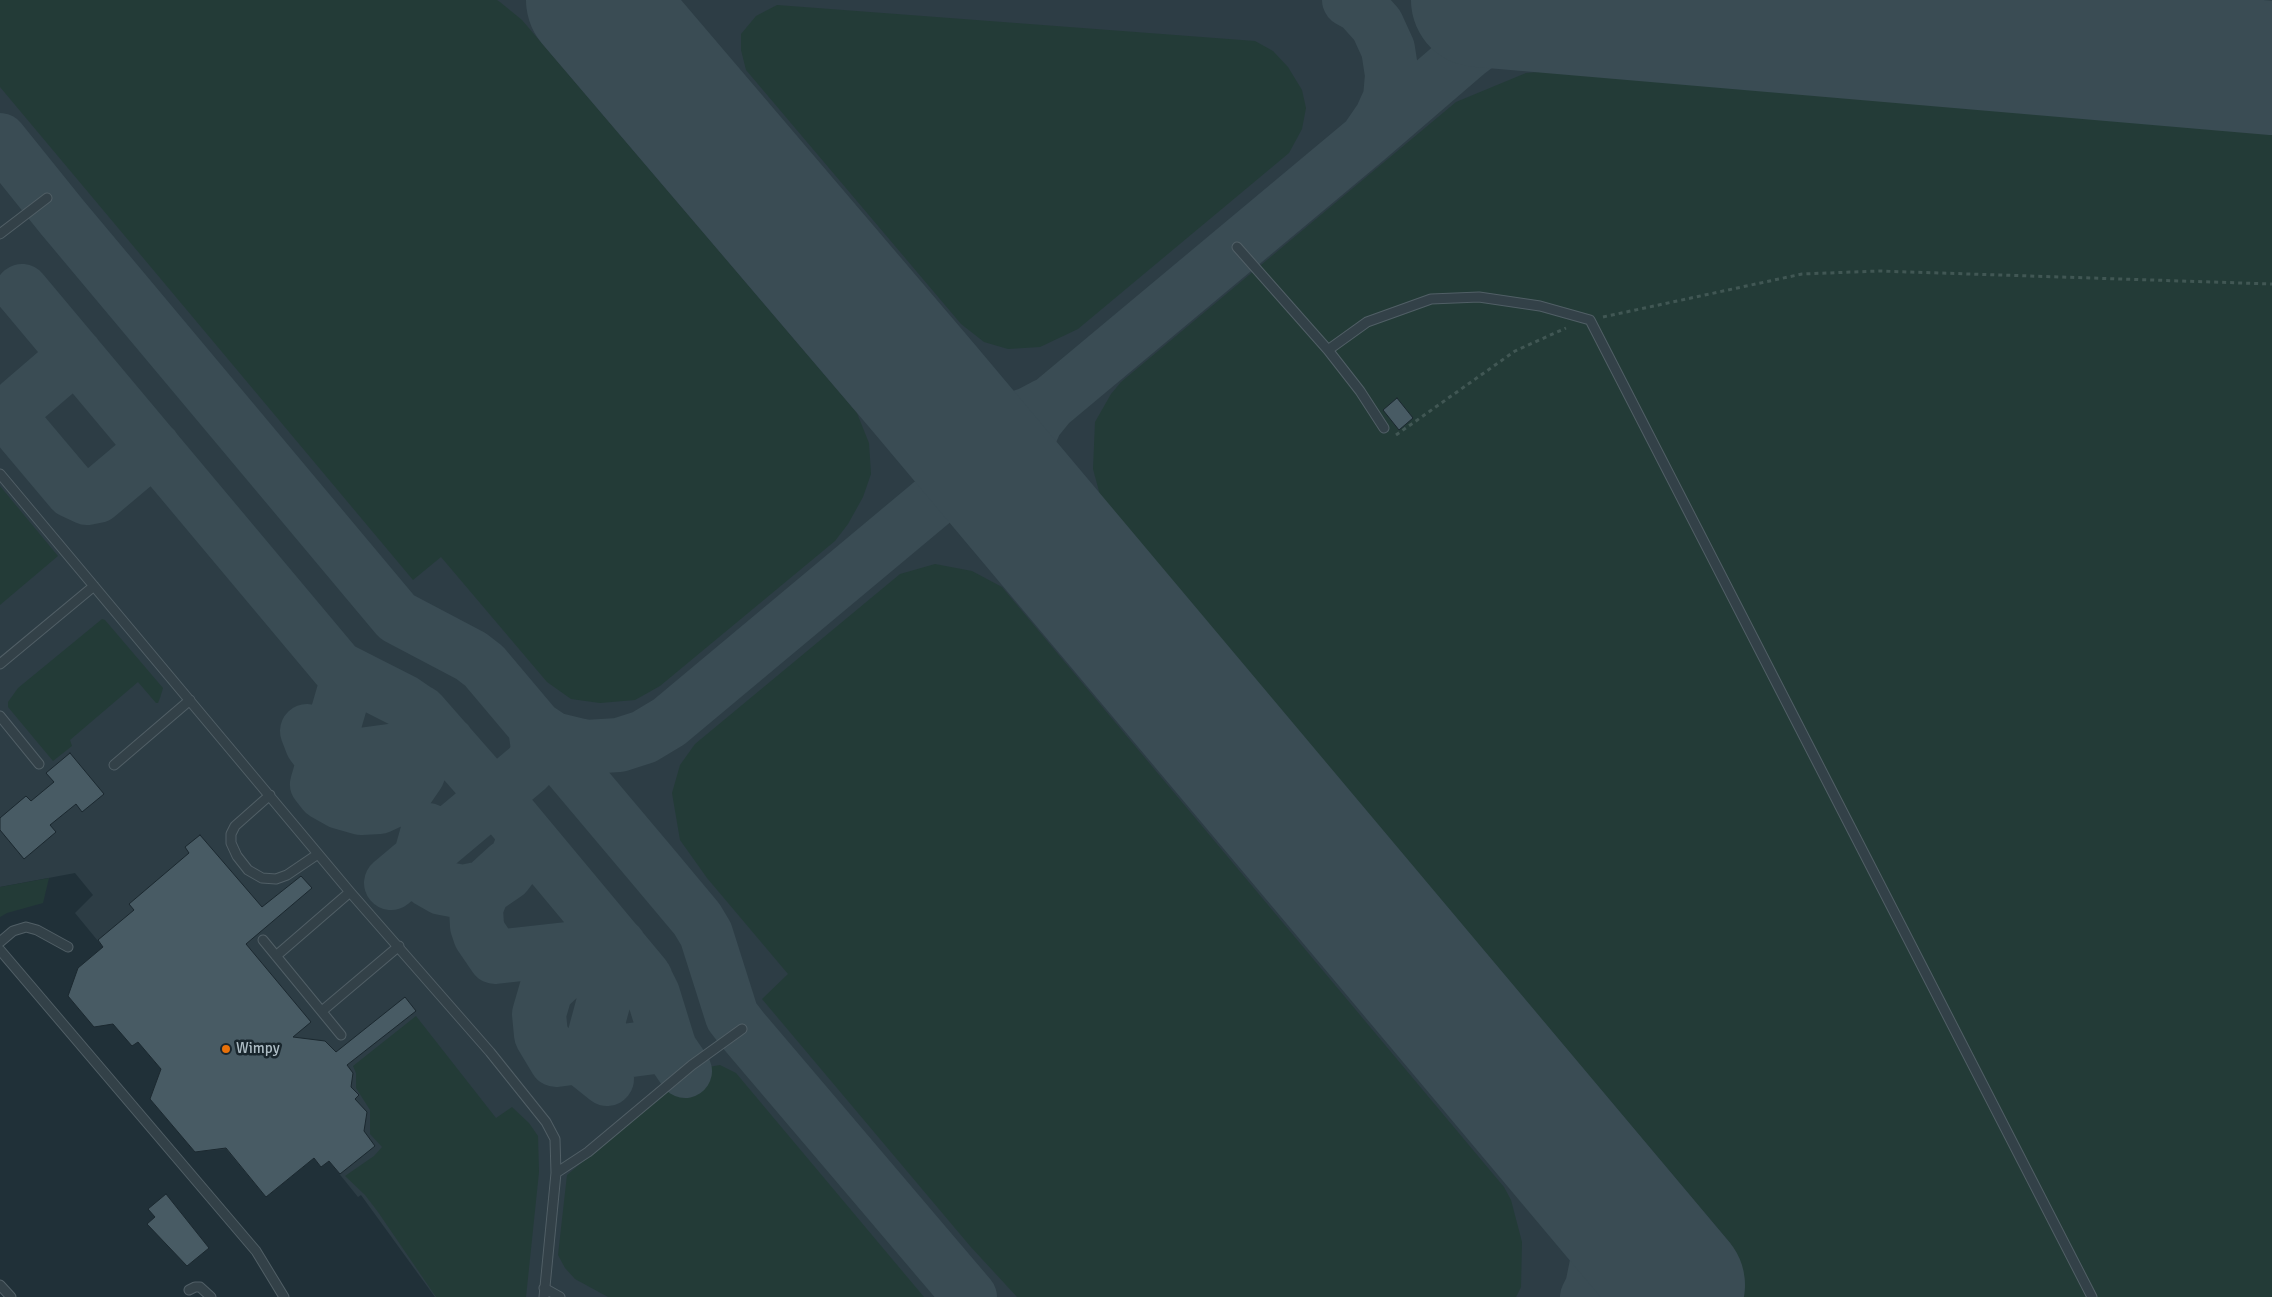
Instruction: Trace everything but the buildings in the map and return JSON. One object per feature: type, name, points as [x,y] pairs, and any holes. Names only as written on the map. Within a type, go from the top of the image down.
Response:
[{"type":"lane","points":[[0,234],[47,198]]},
{"type":"lane","points":[[1238,247],[1328,350],[1360,391],[1384,428]]},
{"type":"lane","points":[[1328,350],[1368,322],[1431,299],[1479,297],[1540,306],[1590,320],[2092,1297]]},
{"type":"lane","points":[[0,474],[350,892],[490,1052],[546,1122],[555,1139],[556,1173],[544,1293],[560,1297]]},
{"type":"lane","points":[[0,664],[94,586]]},
{"type":"lane","points":[[114,765],[190,700]]},
{"type":"lane","points":[[0,716],[39,764]]},
{"type":"lane","points":[[270,795],[235,826],[231,834],[231,843],[237,856],[248,870],[262,878],[276,879],[287,876],[318,854]]},
{"type":"lane","points":[[276,956],[350,892]]},
{"type":"lane","points":[[0,942],[13,931],[26,927],[37,930],[68,947]]},
{"type":"lane","points":[[263,940],[341,1035]]},
{"type":"lane","points":[[322,1011],[399,946]]},
{"type":"lane","points":[[0,950],[256,1251],[284,1297]]},
{"type":"lane","points":[[556,1173],[588,1152],[692,1065],[742,1029]]},
{"type":"lane","points":[[0,1285],[11,1297]]},
{"type":"lane","points":[[189,1290],[200,1287],[212,1297]]},
{"type":"path","points":[[1384,428],[1393,437],[1404,431],[1515,351],[1552,333],[1590,320],[1802,274],[1879,271],[2272,284]]},
{"type":"shaded area","points":[[0,0],[2272,0],[2272,1297],[435,1297],[361,1195],[358,1197],[329,1161],[321,1167],[283,1120],[292,1145],[308,1163],[266,1197],[226,1149],[195,1152],[150,1099],[161,1069],[138,1042],[132,1046],[114,1024],[78,968],[103,947],[75,913],[93,895],[75,873],[0,887]]},
{"type":"green space","points":[[0,0],[497,0],[522,20],[857,413],[869,443],[871,474],[863,497],[848,524],[835,541],[660,686],[635,700],[600,703],[571,699],[547,682],[441,557],[413,580],[0,87]]},
{"type":"green space","points":[[777,5],[1255,41],[1273,51],[1288,67],[1302,90],[1306,108],[1302,129],[1289,153],[1078,329],[1040,347],[1008,349],[984,342],[961,324],[746,70],[741,50],[741,34],[756,16]]},
{"type":"green space","points":[[1576,69],[1761,87],[2272,131],[2272,1297],[1669,1297],[1731,1244],[1100,495],[1093,469],[1095,422],[1111,394],[1121,382],[1456,102],[1526,73]]},
{"type":"green space","points":[[0,486],[58,556],[0,605]]},
{"type":"green space","points":[[935,564],[972,571],[1002,587],[1504,1187],[1511,1200],[1522,1242],[1521,1287],[1516,1297],[1017,1297],[970,1246],[762,999],[788,974],[707,878],[680,840],[672,793],[680,765],[695,744],[900,574]]},
{"type":"green space","points":[[102,619],[105,620],[163,688],[160,698],[158,703],[156,703],[138,682],[70,740],[72,746],[53,761],[8,707],[8,702],[18,688]]},
{"type":"green space","points":[[49,878],[43,903],[7,913],[0,917],[0,887]]},
{"type":"green space","points":[[416,1016],[496,1118],[512,1107],[529,1123],[538,1136],[539,1172],[526,1297],[436,1297],[378,1212],[365,1195],[345,1176],[374,1156],[382,1147],[370,1134],[370,1110],[356,1088],[356,1073],[353,1066]]},
{"type":"green space","points":[[720,1065],[736,1073],[924,1297],[608,1297],[575,1279],[565,1268],[558,1255],[567,1175],[692,1070]]},
{"type":"taxiway","points":[[1349,0],[1360,6],[1377,25],[1388,49],[1392,75],[1390,98],[1381,118],[1368,137]]},
{"type":"taxiway","points":[[391,883],[528,768],[534,761],[538,749],[535,727],[553,739],[586,747],[619,745],[644,737],[669,722],[1492,34],[1518,19],[1552,11],[1601,10]]},
{"type":"taxiway","points":[[0,140],[62,217],[397,617],[471,656],[484,666],[656,870],[697,919],[706,934],[732,1016],[970,1297]]},
{"type":"taxiway","points":[[22,291],[338,668],[403,701],[422,714],[494,796],[644,976],[653,994],[670,1049],[685,1071]]},
{"type":"taxiway","points":[[76,355],[19,404],[15,416],[18,427],[72,491],[87,498],[97,496],[154,448]]},
{"type":"taxiway","points":[[923,387],[944,403],[968,416],[990,420],[1012,420],[1046,405]]},
{"type":"taxiway","points":[[1038,524],[1027,491],[1024,473],[1029,437],[1036,421],[1049,405]]},
{"type":"taxiway","points":[[349,674],[317,784],[324,793],[340,802],[361,808],[379,807],[394,800],[407,790],[418,774],[424,756],[420,712]]},
{"type":"taxiway","points":[[307,731],[312,744],[324,760],[448,743]]},
{"type":"taxiway","points":[[428,830],[417,869],[428,880],[442,888],[463,892],[487,887],[506,874],[515,862],[522,845],[523,831]]},
{"type":"taxiway","points":[[507,867],[484,888],[476,908],[477,926],[480,935],[495,957],[603,945]]},
{"type":"taxiway","points":[[607,1079],[587,1063],[619,945]]},
{"type":"taxiway","points":[[646,979],[613,965],[602,963],[578,965],[566,971],[546,990],[539,1014],[541,1035],[556,1060],[669,1045]]},
{"type":"taxiway","points":[[1587,1297],[1592,1287],[1601,1243],[1603,1195]]},
{"type":"runway","points":[[593,0],[923,387],[1678,1285]]},
{"type":"runway","points":[[1478,0],[2272,68]]},
{"type":"place","name":"Wimpy","points":[[226,1049]]}]
